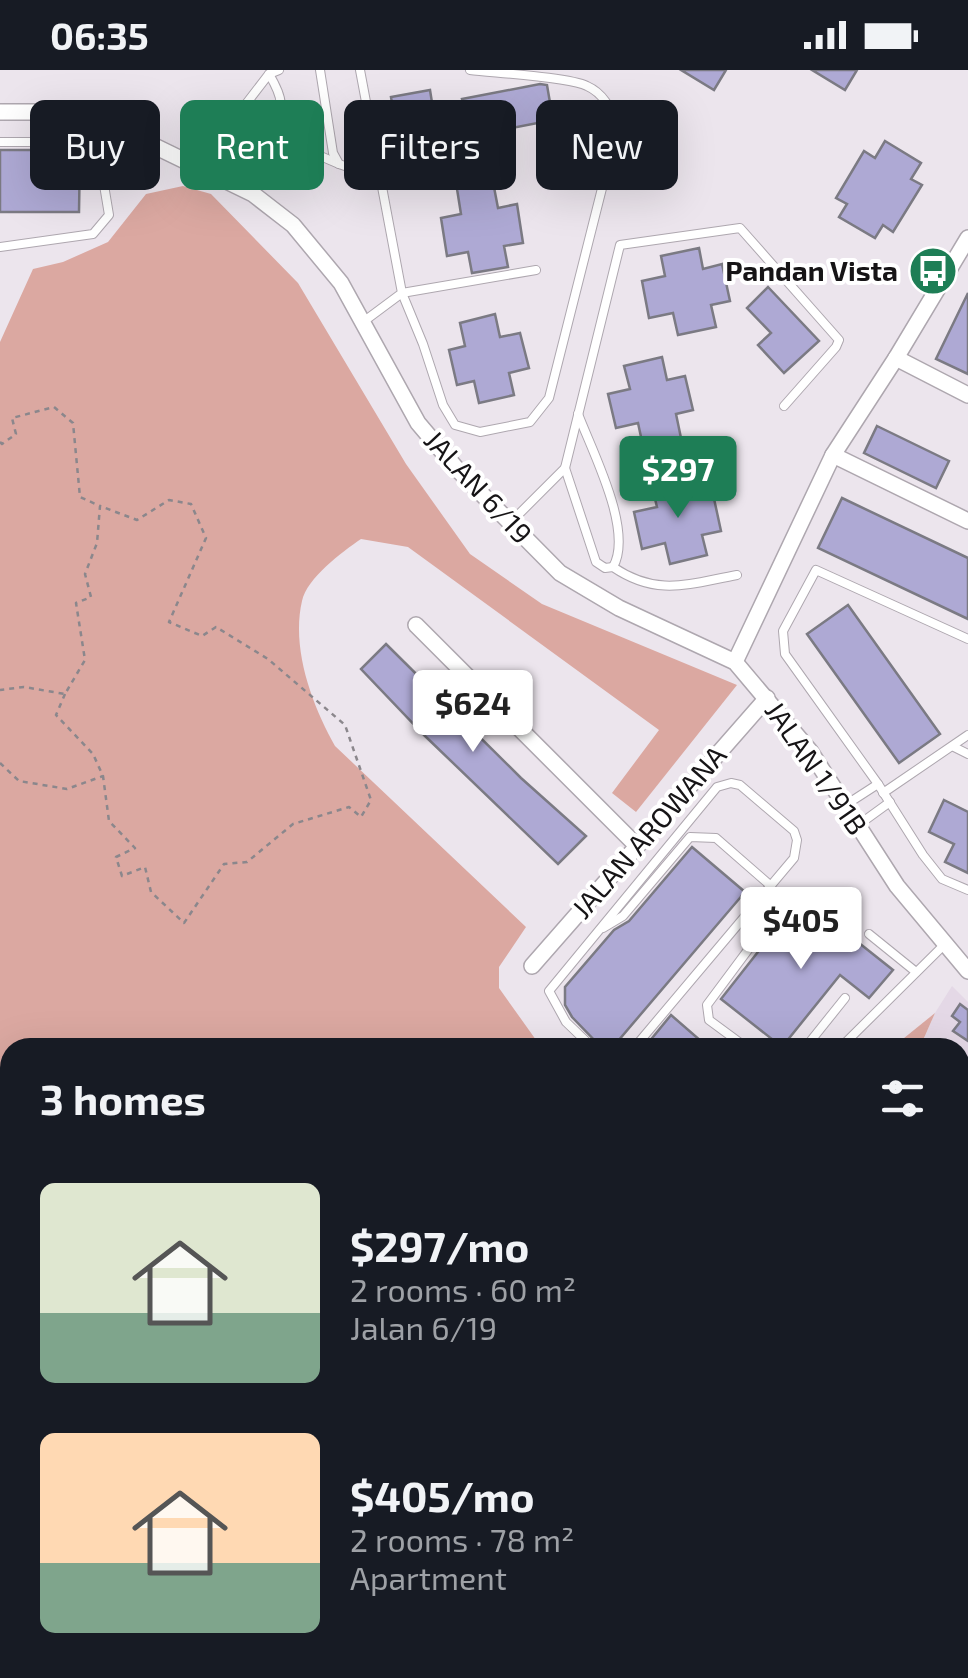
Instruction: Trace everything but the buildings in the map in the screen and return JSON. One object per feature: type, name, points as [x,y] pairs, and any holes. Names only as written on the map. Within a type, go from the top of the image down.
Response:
[{"type":"street","name":"JALAN 6/19","points":[[0,112],[59,112],[86,117],[139,138],[180,160]]},
{"type":"street","name":"JALAN 6/19","points":[[243,190],[293,226],[341,282],[418,422],[457,469],[560,573],[619,608],[735,662]]},
{"type":"street","points":[[735,662],[833,454],[963,255],[968,238]]},
{"type":"street","points":[[896,358],[968,395]]},
{"type":"street","points":[[833,454],[968,520]]},
{"type":"street","points":[[416,626],[636,846]]},
{"type":"street","name":"JALAN 1/91B","points":[[735,662],[810,752],[897,886],[968,971]]},
{"type":"street","name":"JALAN AROWANA","points":[[532,966],[767,698]]},
{"type":"lane","points":[[249,100],[269,74],[279,70]]},
{"type":"lane","points":[[320,70],[333,154],[340,164]]},
{"type":"lane","points":[[360,70],[366,100]]},
{"type":"lane","points":[[382,190],[402,292],[443,405],[455,425],[480,432],[530,422],[549,398],[617,130],[614,114],[602,97],[586,85],[470,70]]},
{"type":"lane","points":[[269,74],[281,100]]},
{"type":"lane","points":[[0,142],[93,142],[98,149],[109,215],[93,234],[0,246]]},
{"type":"lane","points":[[324,157],[344,165]]},
{"type":"lane","points":[[511,522],[565,468],[620,245],[740,228],[838,340],[784,406]]},
{"type":"lane","points":[[364,322],[402,292],[536,270]]},
{"type":"lane","points":[[565,468],[596,562],[604,568],[613,566],[620,555],[614,508],[578,414]]},
{"type":"lane","points":[[613,566],[636,582],[663,588],[738,575]]},
{"type":"lane","points":[[968,639],[816,570],[783,632],[785,654],[878,784],[922,855],[942,879],[968,890]]},
{"type":"lane","points":[[884,793],[968,735]]},
{"type":"lane","points":[[954,747],[968,754]]},
{"type":"lane","points":[[844,806],[878,784]]},
{"type":"lane","points":[[583,1038],[566,1022],[549,992],[717,786],[740,785],[794,831],[798,840],[794,858],[642,1038]]},
{"type":"lane","points":[[857,826],[890,802]]},
{"type":"lane","points":[[599,930],[623,916],[690,837],[716,838],[771,886]]},
{"type":"lane","points":[[733,1038],[709,1020],[707,1005],[772,919]]},
{"type":"lane","points":[[869,934],[916,972]]},
{"type":"lane","points":[[850,1038],[946,944]]},
{"type":"lane","points":[[813,1038],[845,998]]},
{"type":"path","points":[[0,442],[16,434],[12,418],[54,407],[72,423],[80,497],[137,520],[169,500],[190,504],[206,538],[169,622],[202,636],[216,627],[268,660],[345,725],[371,800],[362,817],[349,807],[293,824],[246,862],[224,864],[184,923],[151,892],[145,866],[122,876],[116,857],[135,848],[109,821],[103,776],[94,754],[56,715],[85,660],[76,603],[91,597],[85,574],[97,543],[100,506]]},
{"type":"path","points":[[0,690],[24,687],[66,694]]},
{"type":"path","points":[[0,763],[19,782],[67,789],[103,776]]},
{"type":"shaded area","points":[[180,187],[180,190],[211,194],[298,283],[406,464],[470,554],[542,604],[737,685],[636,812],[612,793],[659,730],[408,547],[361,539],[335,558],[305,592],[299,619],[302,657],[312,695],[335,746],[526,927],[499,967],[499,988],[535,1038],[0,1038],[0,342],[33,269],[63,262],[108,242],[146,194]]},
{"type":"shaded area","points":[[952,986],[968,1002],[968,1038],[924,1038]]},
{"type":"shaded area","points":[[935,1013],[924,1038],[904,1038]]},
{"type":"place","name":"Pandan Vista","points":[[933,271]]}]
